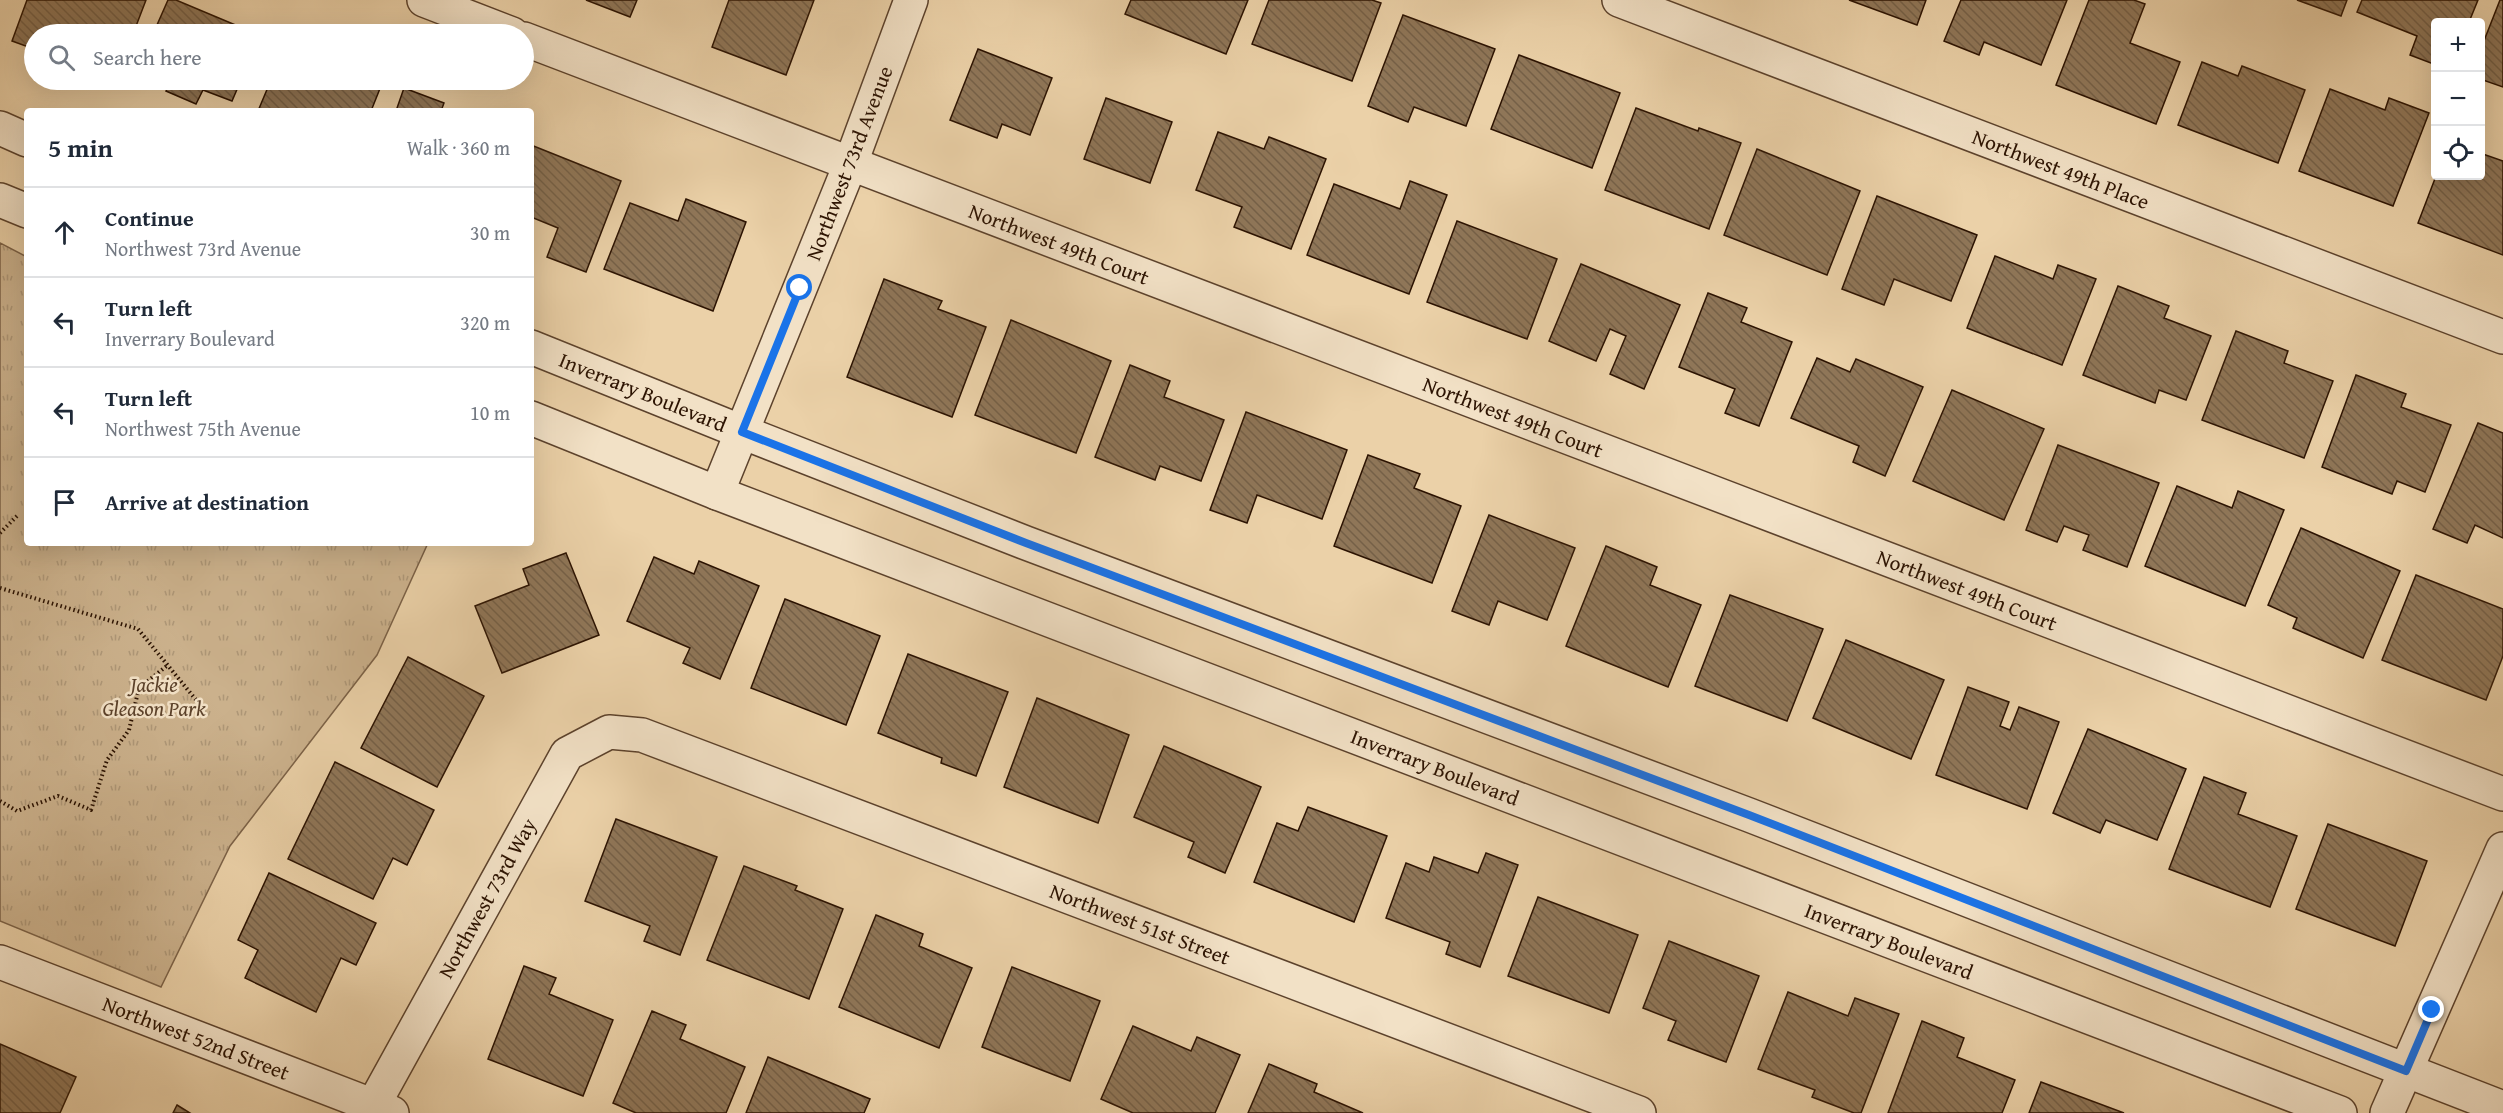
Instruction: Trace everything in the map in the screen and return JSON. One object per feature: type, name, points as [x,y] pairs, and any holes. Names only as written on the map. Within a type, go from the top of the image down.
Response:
[{"type":"street","name":"Northwest 73rd Avenue","points":[[717,493],[850,165],[911,0]]},
{"type":"street","name":"Northwest 49th Place","points":[[1619,0],[2503,338]]},
{"type":"street","points":[[436,2],[488,24]]},
{"type":"street","name":"Northwest 49th Court","points":[[534,43],[2503,794]]},
{"type":"street","points":[[0,128],[24,139]]},
{"type":"street","points":[[0,200],[24,210]]},
{"type":"street","name":"Inverrary Boulevard","points":[[534,347],[742,432],[1026,543],[1749,815],[2503,1107]]},
{"type":"street","name":"Inverrary Boulevard","points":[[534,418],[717,493],[2340,1113]]},
{"type":"street","name":"Northwest 73rd Way","points":[[378,1110],[567,754],[609,732],[642,735]]},
{"type":"street","name":"Northwest 51st Street","points":[[642,735],[1639,1113]]},
{"type":"street","points":[[2387,1113],[2503,849]]},
{"type":"street","name":"Northwest 52nd Street","points":[[0,962],[378,1110]]},
{"type":"path","points":[[0,533],[19,514]]},
{"type":"path","points":[[0,588],[138,629],[197,701]]},
{"type":"path","points":[[0,801],[16,811],[58,796],[91,810],[107,760],[129,730],[139,688],[168,665]]},
{"type":"green space","name":"Jackie Gleason Park","points":[[0,243],[24,255],[24,546],[427,546],[377,655],[230,846],[161,987],[0,921]]},
{"type":"building","points":[[27,0],[146,0],[137,24],[24,24],[24,45],[12,41]]},
{"type":"building","points":[[168,0],[176,0],[233,24],[157,24]]},
{"type":"building","points":[[586,0],[637,0],[630,17]]},
{"type":"building","points":[[729,0],[814,0],[786,75],[712,47]]},
{"type":"building","points":[[1131,0],[1248,0],[1226,54],[1125,14]]},
{"type":"building","points":[[1269,0],[1372,0],[1381,3],[1352,81],[1252,44]]},
{"type":"building","points":[[1849,0],[1926,0],[1917,25]]},
{"type":"building","points":[[1961,0],[2067,0],[2041,65],[1984,42],[1979,55],[1944,41]]},
{"type":"building","points":[[2089,0],[2134,0],[2145,4],[2130,43],[2180,62],[2156,124],[2056,85]]},
{"type":"building","points":[[2297,0],[2347,0],[2341,16]]},
{"type":"building","points":[[2362,0],[2478,0],[2471,18],[2431,18],[2431,63],[2410,55],[2417,36],[2357,12]]},
{"type":"building","points":[[2500,0],[2503,0],[2503,87],[2485,81],[2485,38]]},
{"type":"building","points":[[1403,15],[1495,49],[1466,126],[1414,107],[1408,122],[1368,106]]},
{"type":"building","points":[[978,49],[1052,78],[1030,135],[1002,124],[997,138],[950,120]]},
{"type":"building","points":[[1519,55],[1620,93],[1592,168],[1491,129]]},
{"type":"building","points":[[2202,62],[2238,76],[2242,66],[2305,90],[2278,163],[2178,125]]},
{"type":"building","points":[[2330,89],[2385,110],[2389,98],[2429,113],[2393,206],[2299,171]]},
{"type":"building","points":[[166,90],[203,90],[196,104]]},
{"type":"building","points":[[203,90],[237,90],[232,101]]},
{"type":"building","points":[[267,90],[379,90],[372,108],[259,108]]},
{"type":"building","points":[[403,90],[409,90],[444,103],[442,108],[397,108]]},
{"type":"building","points":[[1106,98],[1172,122],[1150,183],[1084,159]]},
{"type":"building","points":[[1636,108],[1698,131],[1699,128],[1741,143],[1709,229],[1605,190]]},
{"type":"building","points":[[1218,132],[1264,149],[1269,137],[1326,159],[1291,249],[1234,227],[1242,207],[1196,190]]},
{"type":"building","points":[[534,146],[621,181],[586,272],[547,257],[558,228],[534,218]]},
{"type":"building","points":[[1757,149],[1860,191],[1827,275],[1724,235]]},
{"type":"building","points":[[2485,155],[2503,161],[2503,255],[2418,223],[2434,180],[2485,180]]},
{"type":"building","points":[[1410,181],[1447,195],[1409,294],[1307,255],[1334,184],[1400,209]]},
{"type":"building","points":[[1877,196],[1977,235],[1951,301],[1894,279],[1884,305],[1842,289]]},
{"type":"building","points":[[686,199],[746,222],[713,311],[604,269],[630,203],[678,221]]},
{"type":"building","points":[[1457,221],[1557,259],[1527,339],[1427,302]]},
{"type":"building","points":[[1995,256],[2053,279],[2058,265],[2096,279],[2062,365],[1967,328]]},
{"type":"building","points":[[1581,264],[1680,305],[1644,389],[1610,374],[1626,336],[1610,329],[1596,361],[1549,341]]},
{"type":"building","points":[[884,279],[942,301],[938,309],[986,327],[952,417],[847,377]]},
{"type":"building","points":[[2118,286],[2169,306],[2164,318],[2211,336],[2186,400],[2159,390],[2155,403],[2083,375]]},
{"type":"building","points":[[1708,293],[1747,308],[1741,322],[1792,342],[1759,426],[1725,413],[1735,389],[1679,367]]},
{"type":"building","points":[[1011,320],[1111,361],[1076,453],[975,415]]},
{"type":"building","points":[[2236,331],[2288,351],[2284,363],[2333,381],[2304,458],[2202,420]]},
{"type":"building","points":[[1817,358],[1850,372],[1856,359],[1923,387],[1885,476],[1853,462],[1859,446],[1791,418]]},
{"type":"building","points":[[1130,365],[1170,381],[1164,397],[1224,420],[1201,481],[1160,466],[1155,480],[1095,457]]},
{"type":"building","points":[[2356,375],[2406,394],[2401,407],[2451,425],[2425,492],[2397,481],[2392,494],[2322,467]]},
{"type":"building","points":[[1952,390],[2044,429],[2004,520],[1913,481]]},
{"type":"building","points":[[1246,412],[1347,450],[1322,519],[1257,495],[1247,523],[1210,510]]},
{"type":"building","points":[[2478,423],[2503,433],[2503,538],[2475,525],[2467,543],[2433,529]]},
{"type":"building","points":[[2058,445],[2159,483],[2127,567],[2083,550],[2089,535],[2064,526],[2057,542],[2026,530]]},
{"type":"building","points":[[1368,455],[1420,474],[1414,488],[1461,506],[1432,583],[1334,546]]},
{"type":"building","points":[[2177,486],[2232,508],[2238,491],[2284,510],[2245,606],[2145,566]]},
{"type":"building","points":[[1489,515],[1575,548],[1547,620],[1498,601],[1489,625],[1452,611]]},
{"type":"building","points":[[2301,528],[2400,571],[2363,658],[2293,628],[2297,618],[2268,605]]},
{"type":"building","points":[[1606,546],[1657,567],[1650,585],[1701,605],[1668,687],[1566,646]]},
{"type":"building","points":[[566,553],[599,635],[502,673],[475,606],[529,585],[523,569]]},
{"type":"building","points":[[654,557],[694,574],[699,561],[759,586],[720,679],[683,663],[690,648],[627,621]]},
{"type":"building","points":[[2416,575],[2503,609],[2503,656],[2486,700],[2382,660]]},
{"type":"building","points":[[1730,595],[1823,629],[1787,721],[1695,686]]},
{"type":"building","points":[[785,599],[880,636],[846,725],[751,688]]},
{"type":"building","points":[[1846,640],[1944,680],[1911,759],[1813,718]]},
{"type":"building","points":[[908,654],[1008,692],[976,776],[941,763],[942,758],[878,733]]},
{"type":"building","points":[[408,657],[484,696],[437,787],[361,748]]},
{"type":"building","points":[[1968,687],[2009,702],[2000,726],[2010,730],[2019,707],[2059,722],[2027,809],[1936,775]]},
{"type":"building","points":[[1037,698],[1129,735],[1098,823],[1004,787]]},
{"type":"building","points":[[2088,729],[2186,769],[2157,840],[2106,820],[2100,833],[2053,813]]},
{"type":"building","points":[[1164,746],[1261,787],[1225,873],[1188,857],[1194,842],[1134,817]]},
{"type":"building","points":[[335,762],[434,810],[407,865],[393,858],[373,899],[288,859]]},
{"type":"building","points":[[2204,777],[2246,793],[2238,814],[2297,836],[2270,907],[2169,869]]},
{"type":"building","points":[[1308,807],[1387,836],[1354,922],[1254,882],[1277,823],[1298,831]]},
{"type":"building","points":[[616,819],[717,857],[680,955],[644,941],[650,926],[585,901]]},
{"type":"building","points":[[2328,824],[2427,861],[2395,946],[2296,909]]},
{"type":"building","points":[[1486,853],[1518,865],[1480,967],[1446,954],[1450,942],[1386,918],[1406,863],[1429,872],[1434,857],[1478,873]]},
{"type":"building","points":[[744,866],[797,886],[795,890],[843,909],[809,999],[707,960]]},
{"type":"building","points":[[269,873],[376,923],[356,965],[341,958],[316,1012],[245,978],[258,950],[238,940]]},
{"type":"building","points":[[1538,897],[1638,935],[1609,1013],[1508,976]]},
{"type":"building","points":[[876,915],[923,934],[919,946],[972,968],[939,1048],[839,1007]]},
{"type":"building","points":[[1669,941],[1759,976],[1726,1062],[1668,1040],[1676,1021],[1643,1008]]},
{"type":"building","points":[[524,966],[556,978],[549,994],[613,1020],[583,1096],[488,1059]]},
{"type":"building","points":[[1012,967],[1100,1001],[1070,1081],[982,1047]]},
{"type":"building","points":[[1788,992],[1848,1016],[1855,998],[1899,1014],[1861,1113],[1854,1113],[1812,1097],[1815,1090],[1758,1069]]},
{"type":"building","points":[[652,1011],[686,1025],[680,1039],[745,1067],[726,1113],[636,1113],[613,1103]]},
{"type":"building","points":[[1922,1021],[1964,1038],[1957,1057],[2015,1080],[2002,1113],[1888,1113]]},
{"type":"building","points":[[1133,1026],[1191,1051],[1197,1037],[1240,1055],[1215,1113],[1133,1113],[1101,1099]]},
{"type":"building","points":[[0,1044],[76,1077],[60,1113],[0,1113]]},
{"type":"building","points":[[768,1057],[870,1099],[864,1113],[746,1113]]},
{"type":"building","points":[[1269,1064],[1317,1084],[1314,1092],[1363,1113],[1248,1113]]},
{"type":"building","points":[[2041,1082],[2124,1113],[2029,1113]]},
{"type":"building","points":[[177,1105],[190,1113],[173,1113]]},
{"type":"route","points":[[800,288],[742,432],[1026,543],[1749,815],[2406,1071],[2432,1010]]}]
